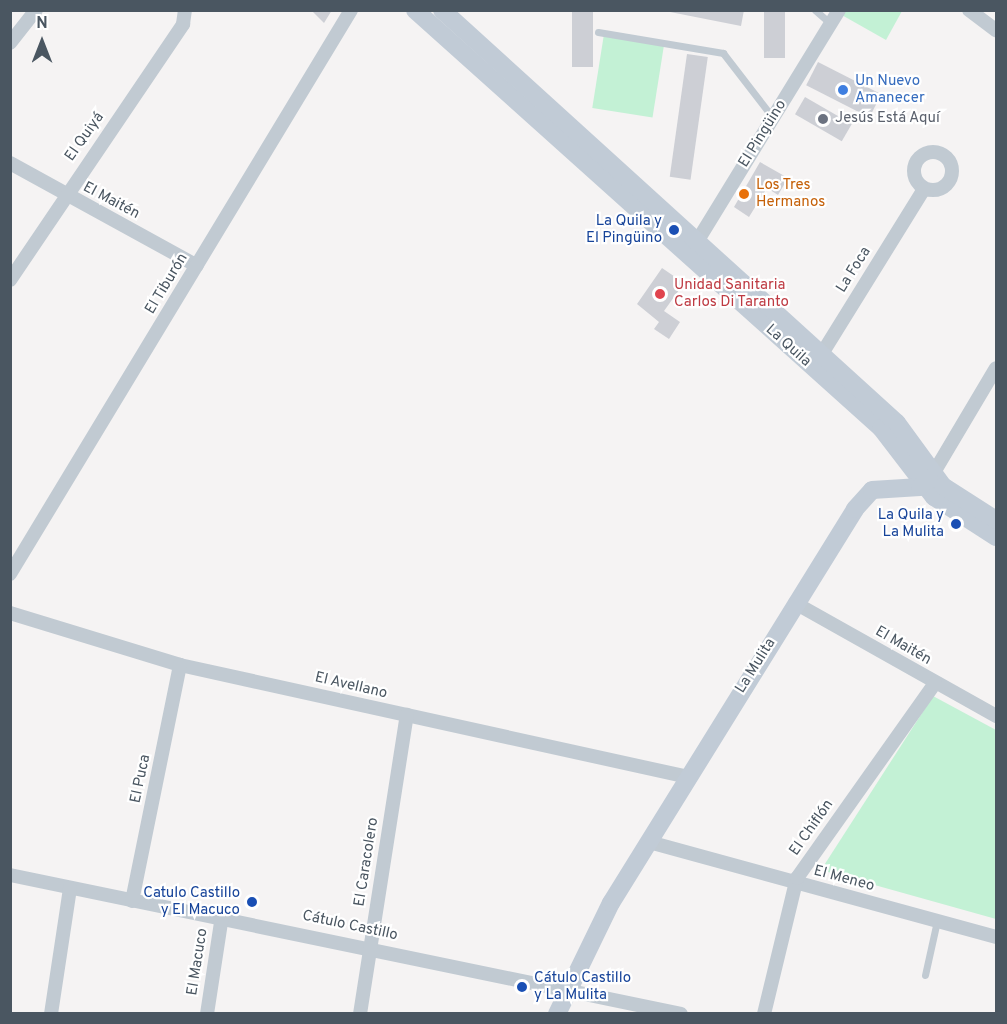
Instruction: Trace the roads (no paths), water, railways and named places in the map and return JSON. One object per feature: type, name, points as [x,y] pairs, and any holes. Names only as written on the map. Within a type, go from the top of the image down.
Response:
[{"type":"main road","name":"La Quila","points":[[415,10],[688,258],[906,433],[928,479],[960,517],[996,537]]},
{"type":"main road","name":"La Quila","points":[[442,10],[698,240],[817,361]]},
{"type":"main road","name":"El Pingüino","points":[[688,258],[698,240]]},
{"type":"main road","name":"La Quila","points":[[928,479],[996,520]]},
{"type":"main road","name":"La Mulita","points":[[557,1014],[611,903],[795,603],[865,496],[882,488],[928,479]]},
{"type":"street","points":[[10,43],[36,10]]},
{"type":"street","name":"El Tiburón","points":[[10,574],[351,10]]},
{"type":"street","name":"El Pingüino","points":[[698,240],[839,10]]},
{"type":"street","points":[[969,10],[996,30]]},
{"type":"street","name":"El Quiyá","points":[[10,280],[65,195],[183,24],[185,12]]},
{"type":"street","name":"El Maitén","points":[[10,163],[197,266]]},
{"type":"street","name":"La Foca","points":[[817,361],[924,189]]},
{"type":"street","points":[[928,479],[996,368]]},
{"type":"street","name":"El Maitén","points":[[795,603],[996,716]]},
{"type":"street","name":"El Avellano","points":[[10,613],[180,665],[688,777]]},
{"type":"street","name":"El Puca","points":[[132,901],[180,665]]},
{"type":"street","name":"El Chiflón","points":[[764,1014],[796,884],[935,683]]},
{"type":"street","name":"El Caracolero","points":[[360,1014],[406,715]]},
{"type":"street","name":"El Meneo","points":[[649,842],[996,937]]},
{"type":"street","name":"Cátulo Castillo","points":[[10,875],[132,901],[222,916],[681,1014]]},
{"type":"street","points":[[51,1014],[70,888]]},
{"type":"street","name":"El Macuco","points":[[207,1014],[222,916]]},
{"type":"lane","points":[[816,10],[831,24]]},
{"type":"lane","points":[[598,32],[723,54],[773,118]]},
{"type":"lane","points":[[924,975],[937,921]]},
{"type":"place","name":"Un Nuevo Amanecer","points":[[843,90]]},
{"type":"place","name":"Jesús Está Aquí","points":[[823,119]]},
{"type":"place","name":"Los Tres Hermanos","points":[[744,194]]},
{"type":"place","name":"La Quila y El Pingüino","points":[[674,230]]},
{"type":"place","name":"Unidad Sanitaria Carlos Di Taranto","points":[[660,294]]},
{"type":"place","name":"La Quila y La Mulita","points":[[956,524]]},
{"type":"place","name":"Catulo Castillo y El Macuco","points":[[252,902]]},
{"type":"place","name":"Cátulo Castillo y La Mulita","points":[[522,987]]}]
